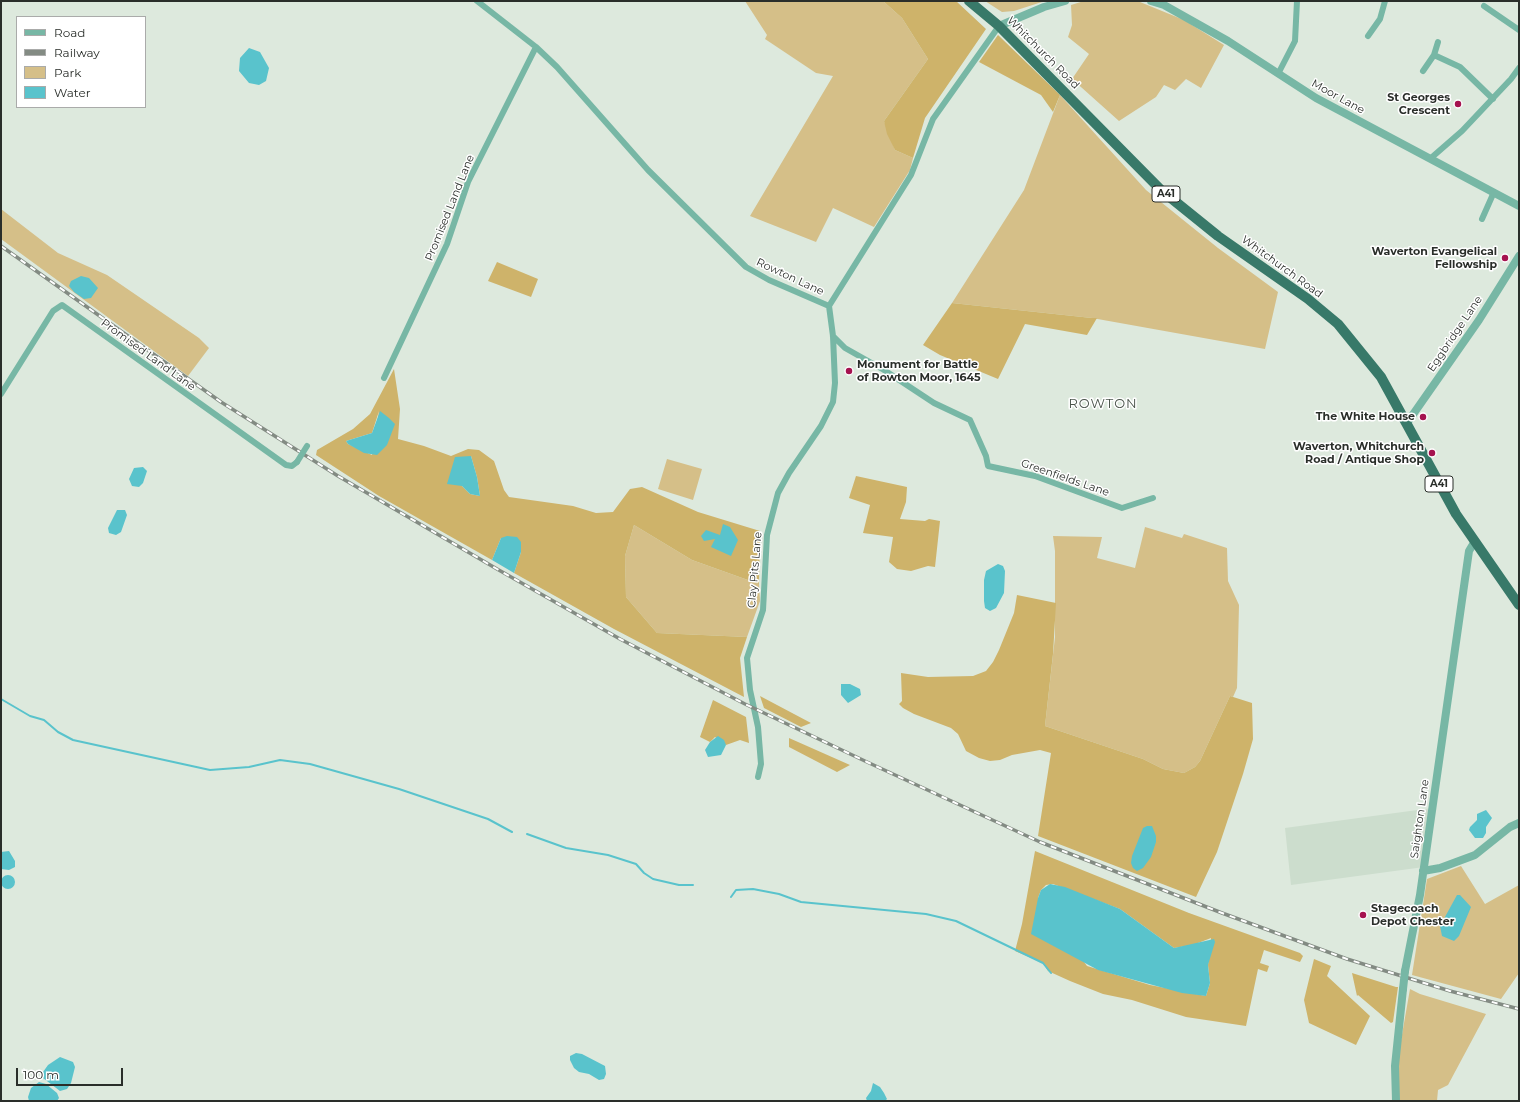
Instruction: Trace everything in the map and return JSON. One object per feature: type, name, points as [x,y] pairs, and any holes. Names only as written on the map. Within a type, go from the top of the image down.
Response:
[{"type":"highway","name":"Whitchurch Road","points":[[968,1],[999,26],[1161,190],[1218,236],[1308,299],[1338,324],[1381,377],[1456,514],[1519,605]]},
{"type":"street","name":"Rowton Lane","points":[[477,1],[536,47],[557,67],[648,170],[746,267],[769,280],[829,306],[911,175],[933,119],[999,26]]},
{"type":"street","points":[[999,26],[1044,7],[1065,1]]},
{"type":"street","name":"Moor Lane","points":[[1151,1],[1165,3],[1228,41],[1316,98],[1519,206]]},
{"type":"street","points":[[1278,74],[1295,41],[1297,1]]},
{"type":"street","points":[[1368,36],[1380,19],[1385,1]]},
{"type":"street","points":[[1484,6],[1519,30]]},
{"type":"street","points":[[1423,71],[1434,55],[1438,42]]},
{"type":"street","name":"Promised Land Lane","points":[[384,378],[447,244],[468,182],[536,47]]},
{"type":"street","points":[[1434,55],[1460,67],[1493,99]]},
{"type":"street","points":[[1431,158],[1462,131],[1493,99],[1519,68]]},
{"type":"street","points":[[1482,219],[1494,192]]},
{"type":"street","name":"Eggbridge Lane","points":[[1407,423],[1479,320],[1519,256]]},
{"type":"street","name":"Promised Land Lane","points":[[1,394],[53,311],[62,305],[286,466],[292,466],[297,462],[307,446]]},
{"type":"street","name":"Clay Pits Lane","points":[[758,777],[761,764],[758,727],[750,690],[747,658],[763,610],[767,535],[782,486],[788,473],[821,426],[833,402],[835,383],[833,336],[829,306]]},
{"type":"street","name":"Greenfields Lane","points":[[833,336],[845,348],[884,370],[934,403],[970,420],[986,456],[988,466],[1035,476],[1122,508],[1153,498]]},
{"type":"street","name":"Saighton Lane","points":[[1396,1101],[1395,1066],[1405,972],[1423,871],[1469,552],[1475,542]]},
{"type":"street","points":[[1423,871],[1440,868],[1475,855],[1510,827],[1519,823]]},
{"type":"shaded area","points":[[883,1],[956,1],[986,29],[925,118],[913,158],[895,150],[887,134],[884,121],[928,59],[902,18]]},
{"type":"shaded area","points":[[998,35],[1060,95],[1053,112],[1041,95],[979,62]]},
{"type":"shaded area","points":[[497,262],[538,279],[531,297],[488,281]]},
{"type":"shaded area","points":[[952,303],[1097,318],[1087,335],[1025,324],[998,379],[940,355],[923,345]]},
{"type":"shaded area","points":[[394,369],[400,409],[398,439],[424,446],[451,456],[468,449],[479,450],[494,461],[504,490],[509,497],[573,506],[596,513],[613,512],[630,489],[642,487],[698,512],[760,531],[759,584],[692,560],[634,525],[625,556],[626,597],[657,633],[747,637],[740,658],[744,697],[614,629],[514,573],[521,552],[520,546],[501,538],[492,560],[379,496],[316,455],[317,450],[353,429],[370,414]],"holes":[[[379,411],[372,455],[348,444],[346,441],[372,433]],[[471,456],[477,477],[480,496],[470,494],[462,486]]]},
{"type":"shaded area","points":[[856,476],[907,487],[906,502],[900,519],[925,521],[929,519],[940,521],[935,567],[928,566],[911,571],[897,569],[889,562],[893,537],[863,533],[870,505],[849,498]]},
{"type":"shaded area","points":[[1017,595],[1056,603],[1053,654],[1045,726],[1143,759],[1163,769],[1184,773],[1195,767],[1200,761],[1230,696],[1252,703],[1253,739],[1243,774],[1217,852],[1196,897],[1038,836],[1051,753],[1040,750],[990,761],[979,758],[966,751],[958,734],[951,728],[914,714],[899,704],[902,701],[901,673],[928,677],[973,676],[986,671],[993,662],[999,650],[1014,613]]},
{"type":"shaded area","points":[[760,696],[811,723],[801,727],[764,708]]},
{"type":"shaded area","points":[[713,700],[746,717],[749,743],[740,740],[726,745],[715,737],[710,742],[700,737]]},
{"type":"shaded area","points":[[789,738],[850,765],[837,772],[789,747]]},
{"type":"shaded area","points":[[1432,808],[1424,867],[1291,885],[1285,828]]},
{"type":"shaded area","points":[[1035,851],[1189,913],[1300,953],[1303,956],[1300,962],[1264,950],[1260,963],[1269,966],[1267,972],[1258,969],[1246,1026],[1186,1017],[1132,1000],[1103,994],[1048,971],[1043,963],[1015,951],[1022,924]],"holes":[[[1053,884],[1120,909],[1174,948],[1193,945],[1211,938],[1208,965],[1210,983],[1206,996],[1150,985],[1087,966],[1038,898],[1041,890],[1046,885]]]},
{"type":"shaded area","points":[[1314,959],[1331,966],[1327,976],[1370,1016],[1356,1045],[1309,1023],[1304,1000]]},
{"type":"shaded area","points":[[1352,973],[1398,987],[1393,1022],[1391,1023],[1358,995],[1357,996]]},
{"type":"green space","points":[[745,1],[883,1],[902,18],[928,59],[884,121],[895,150],[913,158],[910,170],[874,227],[833,208],[816,242],[750,216],[833,76],[816,73],[765,39],[767,35]]},
{"type":"green space","points":[[985,1],[1045,1],[1014,11],[1002,12]]},
{"type":"green space","points":[[1084,1],[1140,2],[1184,20],[1224,45],[1201,88],[1186,79],[1175,90],[1164,85],[1156,97],[1119,121],[1072,79],[1089,54],[1068,37],[1072,25],[1071,5]]},
{"type":"green space","points":[[1060,95],[1146,190],[1218,248],[1278,292],[1265,349],[1092,318],[952,303],[1024,190]]},
{"type":"green space","points":[[1,209],[58,253],[107,275],[199,338],[209,348],[188,376],[1,239]]},
{"type":"green space","points":[[667,459],[702,469],[693,500],[658,489]]},
{"type":"green space","points":[[634,525],[692,560],[759,584],[760,601],[747,637],[657,633],[626,597],[625,556]]},
{"type":"green space","points":[[1145,527],[1182,538],[1184,534],[1227,548],[1228,581],[1239,605],[1237,688],[1233,697],[1230,696],[1200,761],[1195,767],[1184,773],[1163,769],[1143,759],[1045,726],[1055,637],[1055,551],[1053,536],[1102,537],[1097,558],[1135,568]]},
{"type":"green space","points":[[1461,866],[1485,904],[1519,885],[1519,973],[1501,999],[1412,975],[1427,879]]},
{"type":"green space","points":[[1410,989],[1420,994],[1486,1014],[1448,1085],[1438,1090],[1437,1101],[1399,1101],[1398,1071],[1400,1046]]},
{"type":"water","points":[[249,48],[260,52],[269,68],[266,81],[259,85],[249,83],[239,71],[240,58]]},
{"type":"water","points":[[81,276],[89,278],[98,288],[91,298],[84,299],[74,292],[69,286],[71,281]]},
{"type":"water","points":[[380,411],[395,424],[387,445],[377,455],[364,453],[348,444],[346,441],[372,433]]},
{"type":"water","points":[[471,456],[477,477],[480,496],[470,494],[462,486],[447,484],[455,457]]},
{"type":"water","points":[[143,467],[147,471],[143,483],[139,487],[132,486],[129,479],[134,468]]},
{"type":"water","points":[[117,510],[125,510],[127,515],[121,532],[116,535],[109,533],[108,528]]},
{"type":"water","points":[[723,524],[730,527],[738,540],[731,556],[711,547],[715,539],[704,541],[701,536],[706,530],[720,535]]},
{"type":"water","points":[[507,536],[517,537],[521,542],[521,552],[514,573],[492,560],[501,538]]},
{"type":"water","points":[[998,564],[1003,566],[1005,571],[1004,593],[996,608],[990,611],[985,608],[984,580],[986,571]]},
{"type":"water","points":[[841,684],[850,684],[860,689],[861,695],[848,703],[841,695]]},
{"type":"water","points":[[718,736],[724,740],[726,745],[721,755],[708,757],[705,750],[710,742]]},
{"type":"water","points":[[1486,810],[1492,818],[1486,827],[1486,833],[1483,838],[1475,838],[1469,830],[1470,827],[1477,820],[1477,814]]},
{"type":"water","points":[[1152,826],[1156,836],[1156,842],[1151,857],[1143,868],[1137,871],[1133,868],[1131,863],[1132,856],[1143,828]]},
{"type":"water","points":[[9,851],[15,861],[15,867],[9,870],[1,869],[1,852]]},
{"type":"water","points":[[5,875],[11,875],[15,879],[15,885],[11,889],[5,889],[1,885],[1,879]]},
{"type":"water","points":[[1050,884],[1065,887],[1120,909],[1174,948],[1214,939],[1215,942],[1208,965],[1210,983],[1206,996],[1182,993],[1098,970],[1031,934],[1041,890]]},
{"type":"water","points":[[1457,895],[1460,895],[1471,907],[1459,936],[1454,941],[1442,936],[1440,926]]},
{"type":"water","points":[[576,1053],[582,1054],[605,1066],[606,1074],[604,1079],[599,1080],[589,1074],[579,1072],[574,1068],[570,1060],[570,1056]]},
{"type":"water","points":[[60,1057],[73,1062],[75,1067],[71,1083],[67,1089],[60,1091],[43,1078],[43,1072],[48,1065]]},
{"type":"water","points":[[39,1082],[46,1084],[57,1093],[59,1098],[57,1101],[29,1101],[28,1097],[31,1088]]},
{"type":"water","points":[[873,1083],[880,1087],[884,1093],[887,1099],[885,1101],[867,1101],[866,1098],[871,1091]]},
{"type":"waterway","points":[[1,699],[30,716],[44,720],[58,732],[73,740],[210,770],[249,767],[280,760],[310,764],[399,789],[488,819],[512,832]]},
{"type":"waterway","points":[[527,834],[566,848],[608,855],[636,864],[644,873],[653,879],[679,885],[693,885]]},
{"type":"waterway","points":[[731,897],[736,890],[753,889],[779,894],[801,902],[926,914],[956,921],[1043,963],[1051,973]]},
{"type":"railway","points":[[1,246],[221,402],[338,476],[620,639],[745,704],[1040,842],[1222,913],[1347,959],[1450,991],[1519,1009]]},
{"type":"place","name":"St Georges Crescent","points":[[1458,104]]},
{"type":"place","name":"Waverton Evangelical Fellowship","points":[[1505,258]]},
{"type":"place","name":"Monument for Battle of Rowton Moor, 1645","points":[[849,371]]},
{"type":"place","name":"The White House","points":[[1423,417]]},
{"type":"place","name":"Waverton, Whitchurch Road / Antique Shop","points":[[1432,453]]},
{"type":"place","name":"Stagecoach Depot Chester","points":[[1363,915]]},
{"type":"district","name":"ROWTON","points":[[1103,404]]}]
